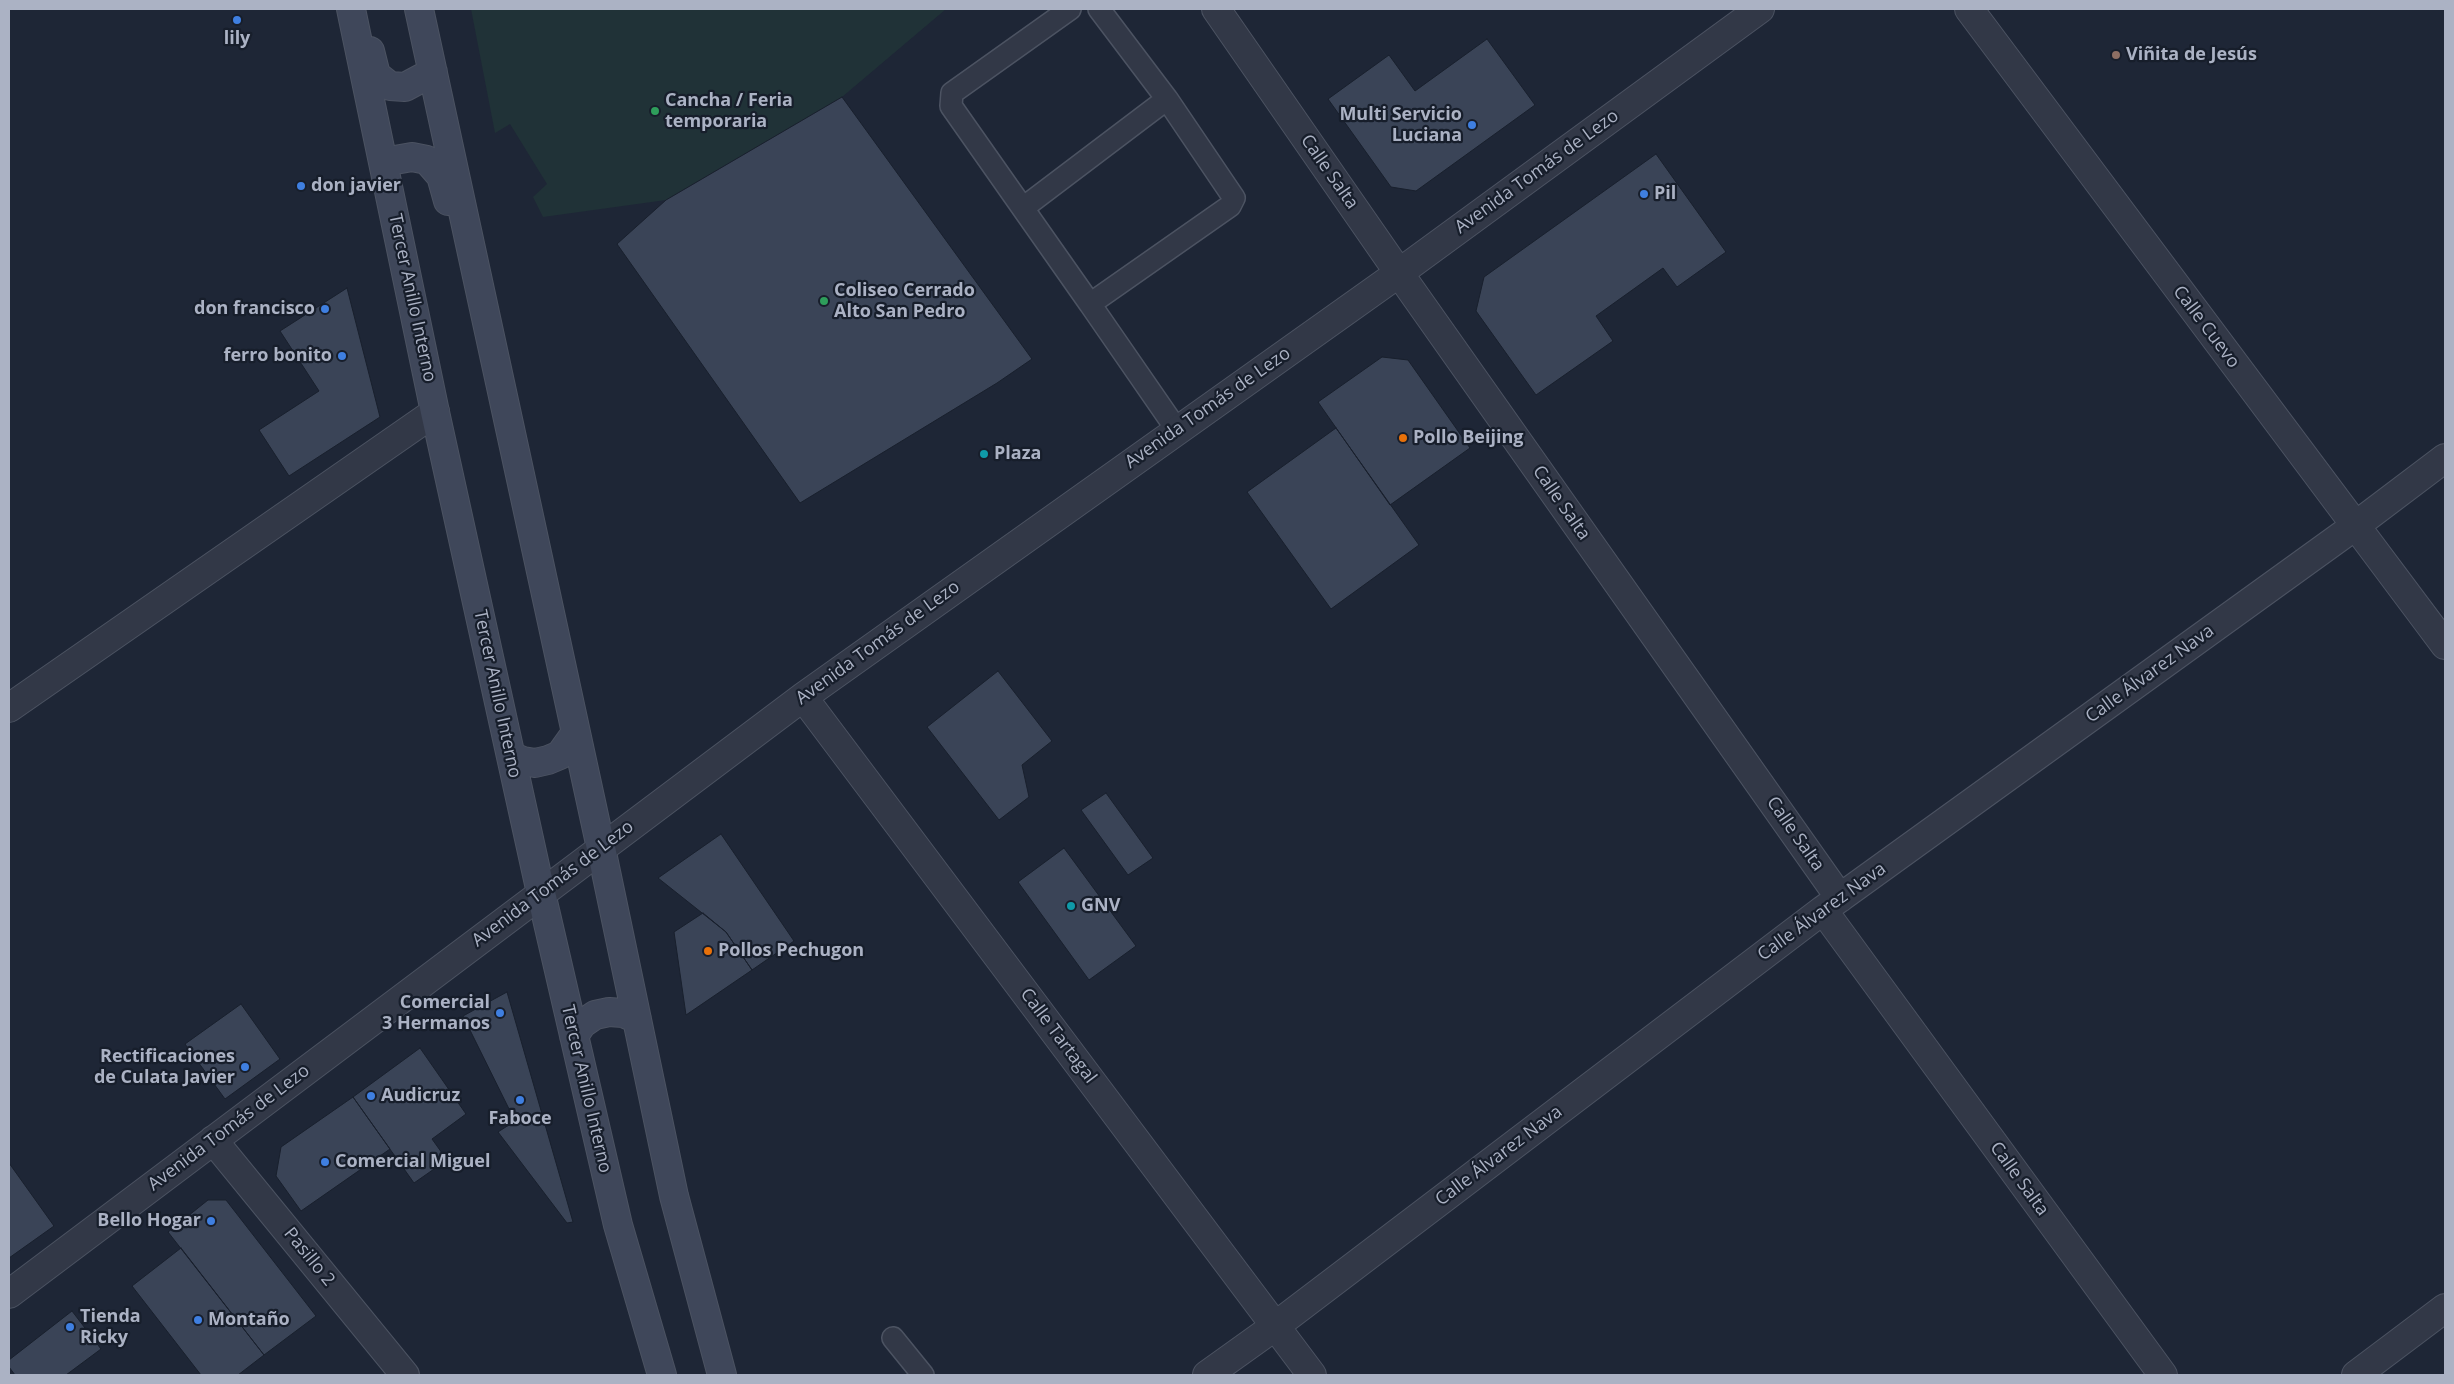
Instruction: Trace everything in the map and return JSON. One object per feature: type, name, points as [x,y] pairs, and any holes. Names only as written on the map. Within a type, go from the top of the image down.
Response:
[{"type":"main road","name":"Tercer Anillo Interno","points":[[352,9],[435,412],[541,893],[618,1225],[662,1375]]},
{"type":"main road","points":[[358,9],[376,75],[390,86],[405,87],[434,72]]},
{"type":"main road","points":[[420,9],[674,1196],[722,1375]]},
{"type":"main road","points":[[384,166],[395,160],[412,157],[427,160],[441,176],[496,363]]},
{"type":"main road","points":[[511,756],[535,763],[548,760],[560,755],[575,734]]},
{"type":"main road","points":[[574,1036],[582,1024],[594,1015],[609,1012],[624,1013],[637,1019]]},
{"type":"street","name":"Calle Salta","points":[[1216,9],[1399,272],[1831,904],[2163,1375]]},
{"type":"street","name":"Avenida Tomás de Lezo","points":[[9,1294],[803,697],[1399,272],[1760,9]]},
{"type":"street","name":"Calle Cuevo","points":[[1968,9],[2445,646]]},
{"type":"street","points":[[9,708],[435,412]]},
{"type":"street","name":"Calle Álvarez Nava","points":[[1207,1375],[1274,1327],[1831,904],[2355,526],[2445,458]]},
{"type":"street","name":"Calle Tartagal","points":[[803,697],[956,899],[1274,1327],[1312,1375]]},
{"type":"street","name":"Pasillo 2","points":[[213,1140],[405,1375]]},
{"type":"street","points":[[2356,1375],[2445,1308]]},
{"type":"lane","points":[[1070,9],[952,93],[951,106],[1177,430]]},
{"type":"lane","points":[[1090,304],[1233,202],[1234,198],[1167,98],[1099,9]]},
{"type":"lane","points":[[1022,208],[1167,98]]},
{"type":"lane","points":[[893,1338],[923,1375]]},
{"type":"shaded area","name":"Cancha / Feria temporaria","points":[[471,9],[946,9],[842,97],[666,200],[543,217],[533,197],[547,184],[510,124],[495,133]]},
{"type":"building","points":[[1487,39],[1535,105],[1416,191],[1391,187],[1328,99],[1389,55],[1415,91]]},
{"type":"building","name":"Coliseo Cerrado Alto San Pedro","points":[[842,97],[1032,359],[997,383],[800,503],[617,244],[666,200]]},
{"type":"building","points":[[1656,154],[1726,252],[1677,287],[1663,268],[1596,316],[1613,341],[1536,395],[1476,311],[1484,277]]},
{"type":"building","points":[[347,288],[380,417],[289,476],[259,430],[319,391],[280,331]]},
{"type":"building","name":"Pollo Beijing","points":[[1382,357],[1408,360],[1470,448],[1390,505],[1318,402]]},
{"type":"building","points":[[1336,428],[1419,545],[1331,609],[1247,492]]},
{"type":"building","points":[[998,671],[1052,741],[1022,765],[1029,797],[999,820],[927,727]]},
{"type":"building","points":[[1106,793],[1153,858],[1128,875],[1081,810]]},
{"type":"building","points":[[721,834],[794,941],[752,970],[726,932],[658,878]]},
{"type":"building","name":"GNV","points":[[1064,848],[1136,946],[1089,980],[1018,882]]},
{"type":"building","name":"Pollos Pechugon","points":[[703,913],[726,932],[752,970],[686,1015],[674,932]]},
{"type":"building","points":[[507,992],[573,1222],[567,1223],[498,1132],[515,1121],[463,1016]]},
{"type":"building","points":[[241,1004],[280,1059],[225,1099],[185,1044]]},
{"type":"building","points":[[420,1048],[466,1114],[432,1139],[447,1160],[414,1183],[353,1097]]},
{"type":"building","name":"Comercial Miguel","points":[[353,1097],[390,1149],[301,1211],[276,1176],[281,1147]]},
{"type":"building","points":[[9,1163],[54,1226],[9,1258]]},
{"type":"building","points":[[208,1200],[226,1200],[316,1316],[264,1355],[168,1232]]},
{"type":"building","name":"Montaño","points":[[181,1248],[264,1355],[238,1375],[201,1375],[132,1286]]},
{"type":"building","points":[[72,1311],[101,1349],[66,1375],[15,1375],[9,1367],[9,1360]]},
{"type":"place","name":"lily","points":[[237,20]]},
{"type":"place","name":"Viñita de Jesús","points":[[2116,55]]},
{"type":"place","name":"Cancha / Feria temporaria","points":[[655,111]]},
{"type":"place","name":"Multi Servicio Luciana","points":[[1472,125]]},
{"type":"place","name":"don javier","points":[[301,186]]},
{"type":"place","name":"Pil","points":[[1644,194]]},
{"type":"place","name":"Coliseo Cerrado Alto San Pedro","points":[[824,301]]},
{"type":"place","name":"don francisco","points":[[325,309]]},
{"type":"place","name":"ferro bonito","points":[[342,356]]},
{"type":"place","name":"Pollo Beijing","points":[[1403,438]]},
{"type":"place","name":"Plaza","points":[[984,454]]},
{"type":"place","name":"GNV","points":[[1071,906]]},
{"type":"place","name":"Pollos Pechugon","points":[[708,951]]},
{"type":"place","name":"Comercial 3 Hermanos","points":[[500,1013]]},
{"type":"place","name":"Rectificaciones de Culata Javier","points":[[245,1067]]},
{"type":"place","name":"Audicruz","points":[[371,1096]]},
{"type":"place","name":"Faboce","points":[[520,1100]]},
{"type":"place","name":"Comercial Miguel","points":[[325,1162]]},
{"type":"place","name":"Bello Hogar","points":[[211,1221]]},
{"type":"place","name":"Montaño","points":[[198,1320]]},
{"type":"place","name":"Tienda Ricky","points":[[70,1327]]}]
